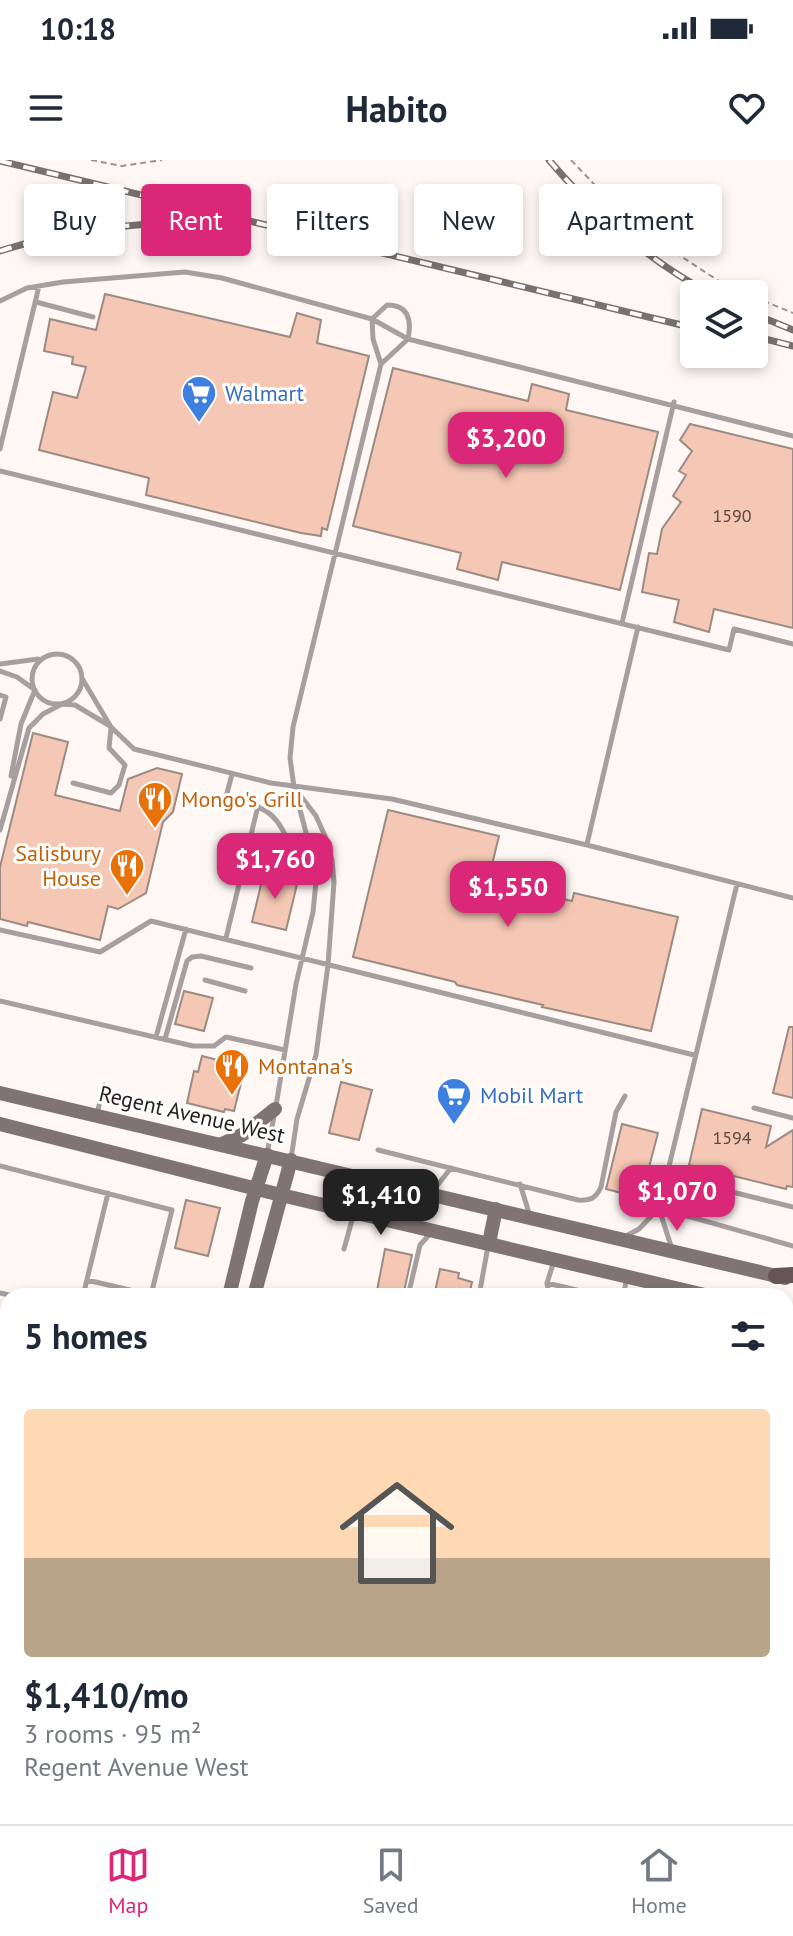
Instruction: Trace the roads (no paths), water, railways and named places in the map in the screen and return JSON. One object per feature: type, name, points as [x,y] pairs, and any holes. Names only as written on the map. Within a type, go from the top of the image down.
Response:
[{"type":"main road","name":"Regent Avenue West","points":[[0,1093],[787,1277]]},
{"type":"main road","points":[[222,1144],[242,1135],[275,1109]]},
{"type":"main road","points":[[0,1124],[627,1277],[651,1288]]},
{"type":"main road","points":[[231,1288],[267,1155]]},
{"type":"main road","points":[[256,1288],[291,1160]]},
{"type":"main road","points":[[489,1243],[496,1209]]},
{"type":"lane","points":[[0,301],[39,286],[185,272],[222,278],[372,319],[408,339],[793,436]]},
{"type":"lane","points":[[0,449],[39,286]]},
{"type":"lane","points":[[35,301],[93,317]]},
{"type":"lane","points":[[267,1155],[316,882],[294,787],[290,758],[293,727],[381,364],[373,339],[372,319],[387,305],[398,305],[406,310],[409,318],[408,339],[381,364]]},
{"type":"lane","points":[[622,623],[673,404]]},
{"type":"lane","points":[[0,471],[729,650],[734,629],[793,644]]},
{"type":"lane","points":[[587,845],[638,627]]},
{"type":"lane","points":[[0,664],[60,653],[69,656],[81,668],[83,680],[111,727],[109,748],[125,765],[119,785],[111,793],[73,783]]},
{"type":"lane","points":[[10,789],[14,751],[35,690],[33,670],[43,658]]},
{"type":"lane","points":[[0,671],[17,677],[35,690],[42,700],[75,705],[111,727],[134,749],[294,787],[392,799],[793,898]]},
{"type":"lane","points":[[0,830],[29,728],[50,708],[73,699],[79,693],[83,680]]},
{"type":"lane","points":[[0,695],[6,697],[0,719]]},
{"type":"lane","points":[[232,774],[225,801],[258,806],[276,818],[295,857],[294,867],[284,872],[244,860]]},
{"type":"lane","points":[[291,1160],[297,1119],[316,1055],[328,965],[334,882],[332,860],[316,816],[294,787]]},
{"type":"lane","points":[[226,938],[258,806]]},
{"type":"lane","points":[[620,1239],[639,1229],[659,1208],[737,884]]},
{"type":"lane","points":[[0,930],[100,952],[151,921],[694,1055]]},
{"type":"lane","points":[[156,1037],[186,929]]},
{"type":"lane","points":[[165,1039],[187,961],[192,957],[251,968]]},
{"type":"lane","points":[[205,980],[245,991]]},
{"type":"lane","points":[[0,1001],[193,1046],[214,1046],[226,1037],[285,1050]]},
{"type":"lane","points":[[97,1115],[104,1085]]},
{"type":"lane","points":[[378,1150],[585,1201],[596,1196],[601,1187],[616,1112],[625,1096]]},
{"type":"lane","points":[[754,1108],[793,1118]]},
{"type":"lane","points":[[0,1166],[172,1210],[153,1288]]},
{"type":"lane","points":[[430,1194],[451,1168]]},
{"type":"lane","points":[[667,1176],[793,1207]]},
{"type":"lane","points":[[520,1184],[531,1217]]},
{"type":"lane","points":[[85,1288],[108,1193]]},
{"type":"lane","points":[[659,1208],[793,1246]]},
{"type":"lane","points":[[659,1208],[673,1251]]},
{"type":"lane","points":[[344,1249],[354,1212]]},
{"type":"lane","points":[[410,1288],[420,1245],[436,1230]]},
{"type":"lane","points":[[481,1288],[489,1243]]},
{"type":"lane","points":[[548,1288],[554,1260]]},
{"type":"lane","points":[[625,1288],[627,1277]]},
{"type":"lane","points":[[87,1280],[121,1288]]},
{"type":"lane","points":[[547,1283],[568,1288]]},
{"type":"railway","points":[[549,160],[624,235],[686,280]]},
{"type":"railway","points":[[0,161],[680,325]]},
{"type":"railway","points":[[0,251],[84,231],[141,225]]},
{"type":"railway","points":[[768,320],[793,330]]},
{"type":"railway","points":[[768,340],[793,346]]},
{"type":"place","name":"Walmart","points":[[199,424]]},
{"type":"place","name":"Mongo's Grill","points":[[155,830]]},
{"type":"place","name":"Salisbury House","points":[[127,897]]},
{"type":"place","name":"Montana's","points":[[232,1097]]},
{"type":"place","name":"Mobil Mart","points":[[454,1126]]}]
